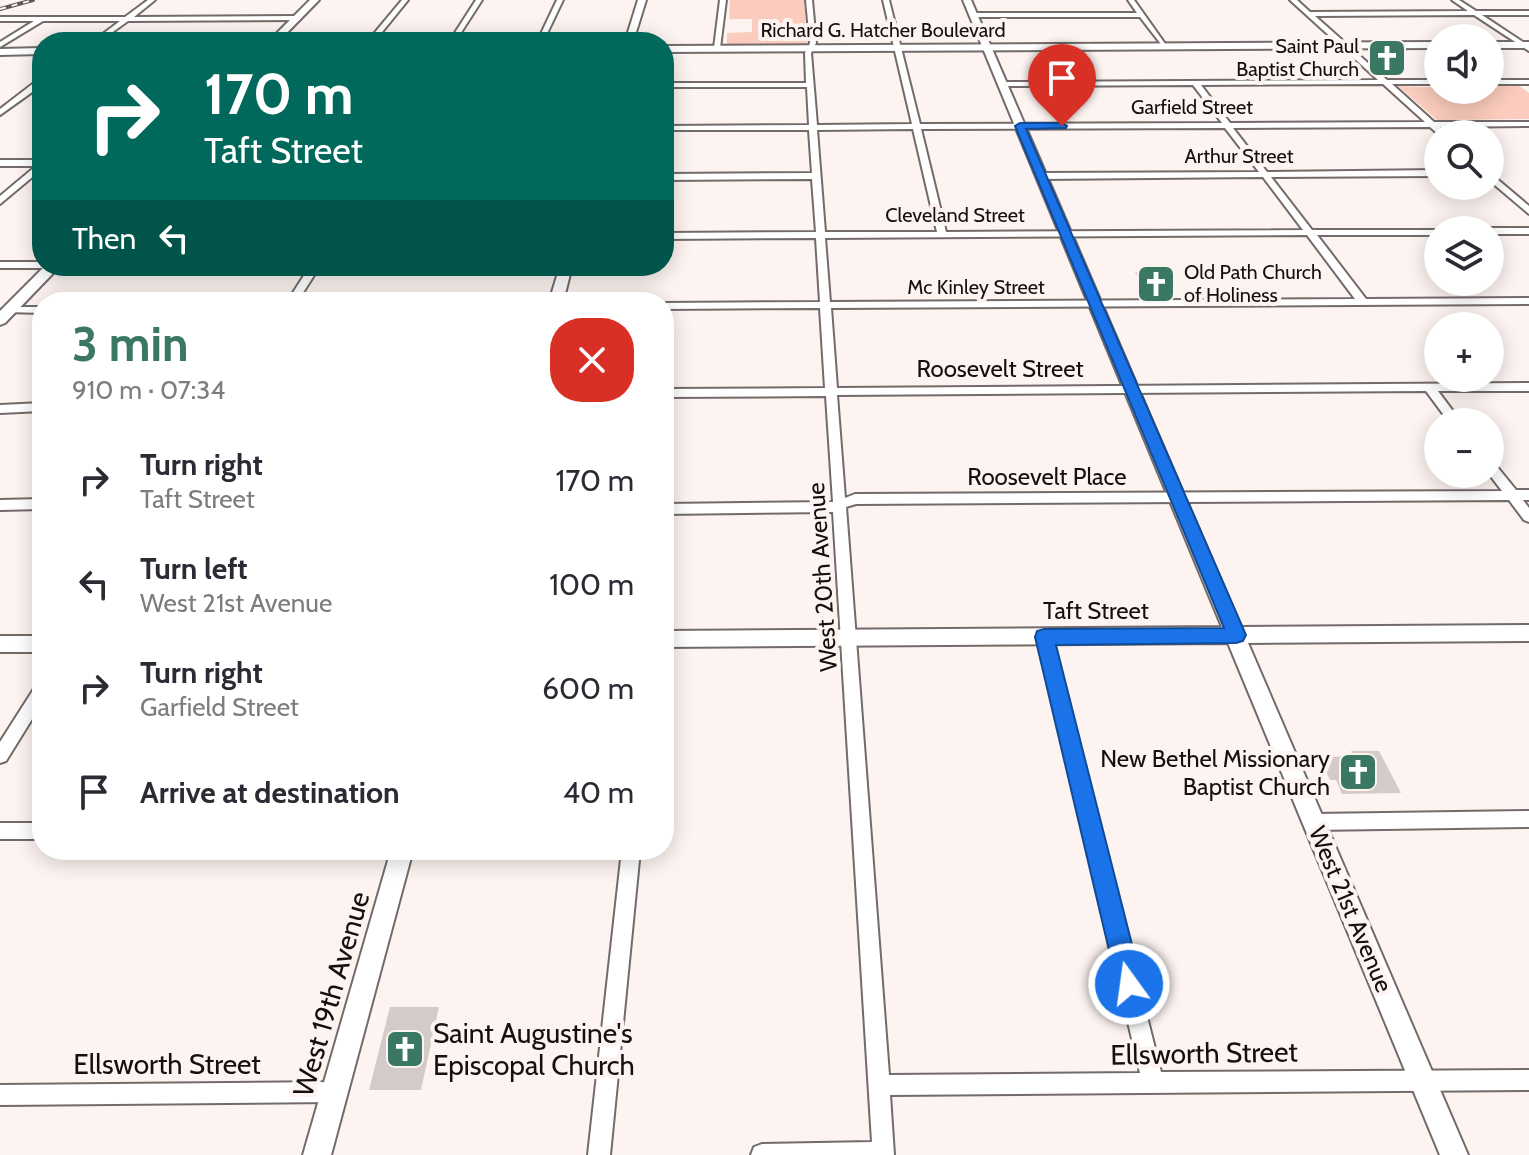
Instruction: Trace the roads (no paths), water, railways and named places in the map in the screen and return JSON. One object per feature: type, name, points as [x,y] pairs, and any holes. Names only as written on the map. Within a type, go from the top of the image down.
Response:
[{"type":"main road","points":[[283,32],[315,0]]},
{"type":"main road","name":"Richard G. Hatcher Boulevard","points":[[674,49],[1424,45]]},
{"type":"main road","points":[[1504,45],[1527,46]]},
{"type":"main road","points":[[0,52],[32,51]]},
{"type":"main road","points":[[5,315],[43,276]]},
{"type":"street","points":[[108,32],[152,0]]},
{"type":"street","points":[[378,32],[405,0]]},
{"type":"street","points":[[458,32],[479,0]]},
{"type":"street","points":[[545,32],[560,0]]},
{"type":"street","points":[[632,32],[642,0]]},
{"type":"street","points":[[717,48],[723,0]]},
{"type":"street","name":"West 20th Avenue","points":[[762,1155],[884,1153],[810,85],[808,53],[813,43],[809,0]]},
{"type":"street","points":[[886,0],[942,233]]},
{"type":"street","name":"West 21st Avenue","points":[[967,0],[1454,1155]]},
{"type":"street","points":[[1131,0],[1166,47]]},
{"type":"street","points":[[1293,0],[1428,120]]},
{"type":"street","points":[[1455,0],[1527,46]]},
{"type":"street","points":[[1308,14],[1529,13]]},
{"type":"street","points":[[973,15],[1142,15]]},
{"type":"street","points":[[0,19],[297,18]]},
{"type":"street","points":[[0,45],[41,19]]},
{"type":"street","points":[[1002,84],[1424,82]]},
{"type":"street","points":[[1504,82],[1529,82]]},
{"type":"street","points":[[1195,83],[1363,302]]},
{"type":"street","points":[[674,85],[810,85]]},
{"type":"street","points":[[0,113],[32,89]]},
{"type":"street","name":"Garfield Street","points":[[674,128],[1424,124]]},
{"type":"street","name":"Garfield Street","points":[[1504,124],[1529,124]]},
{"type":"street","points":[[0,163],[32,164]]},
{"type":"street","points":[[0,201],[32,173]]},
{"type":"street","name":"Arthur Street","points":[[1041,176],[1424,173]]},
{"type":"street","points":[[674,177],[816,176]]},
{"type":"street","points":[[1504,189],[1529,211]]},
{"type":"street","points":[[1504,231],[1529,231]]},
{"type":"street","name":"Cleveland Street","points":[[674,236],[1424,232]]},
{"type":"street","points":[[0,265],[32,265]]},
{"type":"street","name":"Mc Kinley Street","points":[[674,306],[1529,301]]},
{"type":"street","points":[[5,315],[32,311]]},
{"type":"street","name":"Roosevelt Street","points":[[674,393],[1424,387]]},
{"type":"street","name":"Roosevelt Street","points":[[1504,387],[1529,387]]},
{"type":"street","points":[[0,409],[32,407]]},
{"type":"street","points":[[1504,484],[1529,517]]},
{"type":"street","name":"Roosevelt Place","points":[[674,509],[831,508],[849,499],[1529,495]]},
{"type":"street","points":[[0,505],[32,504]]},
{"type":"street","name":"Taft Street","points":[[674,639],[1529,633]]},
{"type":"street","points":[[1044,637],[1153,1083]]},
{"type":"street","points":[[0,644],[32,644]]},
{"type":"street","points":[[0,756],[32,705]]},
{"type":"street","points":[[1314,822],[1529,819]]},
{"type":"street","points":[[0,831],[32,831]]},
{"type":"street","name":"West 19th Avenue","points":[[317,1155],[399,860]]},
{"type":"street","points":[[599,1155],[630,860]]},
{"type":"street","name":"Ellsworth Street","points":[[879,1085],[1529,1080]]},
{"type":"street","name":"Ellsworth Street","points":[[0,1095],[334,1092]]},
{"type":"railway","points":[[0,9],[33,0]]},
{"type":"place","name":"Saint Paul Baptist Church","points":[[1387,58]]},
{"type":"place","name":"Old Path Church of Holiness","points":[[1156,284]]},
{"type":"place","name":"New Bethel Missionary Baptist Church","points":[[1358,772]]},
{"type":"place","name":"Saint Augustine's Episcopal Church","points":[[405,1049]]}]
